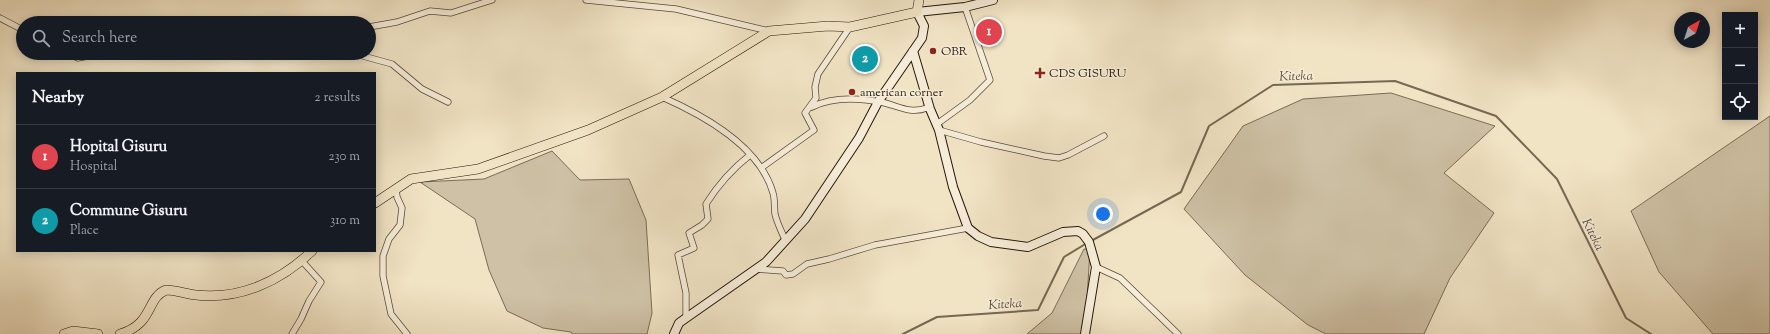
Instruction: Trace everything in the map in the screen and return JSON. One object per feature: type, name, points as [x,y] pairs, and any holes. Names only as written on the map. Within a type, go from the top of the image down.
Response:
[{"type":"main road","points":[[674,334],[679,323],[766,262],[806,219],[863,132],[878,102],[922,38],[924,31],[917,12],[919,0]]},
{"type":"main road","points":[[376,201],[406,181],[415,177],[478,169],[588,130],[662,97],[769,31],[828,26],[850,27],[917,12],[965,7],[993,0]]},
{"type":"main road","points":[[913,51],[930,109],[938,127],[953,187],[968,228],[978,236],[992,242],[1028,247],[1063,232],[1078,231],[1083,234],[1089,242],[1096,267],[1085,334]]},
{"type":"main road","points":[[120,334],[130,331],[139,325],[147,315],[159,294],[166,290],[213,296],[256,288],[282,275],[302,261],[311,252]]},
{"type":"main road","points":[[64,334],[73,331],[98,334]]},
{"type":"street","points":[[376,26],[397,22],[430,11],[451,13],[492,0]]},
{"type":"street","points":[[586,0],[676,9],[769,31]]},
{"type":"street","points":[[938,127],[970,100],[990,80],[965,7]]},
{"type":"street","points":[[0,18],[16,26]]},
{"type":"street","points":[[761,168],[814,130],[805,113],[816,98],[815,87],[818,74],[850,27]]},
{"type":"street","points":[[376,60],[392,64],[422,89],[448,102]]},
{"type":"street","points":[[662,97],[701,115],[729,136],[750,155],[761,168],[773,193],[776,216],[785,240]]},
{"type":"street","points":[[807,109],[816,104],[842,99],[878,102],[911,111],[919,111],[927,108],[930,109]]},
{"type":"street","points":[[938,127],[981,142],[1059,158],[1068,155],[1104,136]]},
{"type":"street","points":[[686,318],[686,293],[678,255],[694,248],[689,233],[702,225],[708,219],[706,204],[720,183],[736,166],[750,155]]},
{"type":"street","points":[[396,189],[397,197],[402,208],[400,225],[389,239],[383,256],[383,276],[391,314],[407,334]]},
{"type":"street","points":[[756,269],[783,271],[786,275],[793,274],[806,264],[829,260],[874,245],[968,228]]},
{"type":"street","points":[[292,334],[301,319],[308,301],[321,282],[302,261]]},
{"type":"street","points":[[1096,267],[1120,278],[1178,334]]},
{"type":"shaded area","points":[[1391,93],[1495,126],[1444,173],[1494,213],[1450,278],[1424,334],[1326,334],[1308,325],[1245,275],[1184,209],[1243,126],[1303,99]]},
{"type":"shaded area","points":[[1770,116],[1770,334],[1713,334],[1659,272],[1631,211]]},
{"type":"shaded area","points":[[552,151],[580,180],[629,179],[646,220],[652,313],[647,334],[572,334],[571,332],[543,328],[507,311],[489,270],[475,219],[420,182],[484,179]]},
{"type":"shaded area","points":[[1084,249],[1090,249],[1085,334],[1027,334],[1052,313]]},
{"type":"waterway","name":"Kiteka","points":[[1091,241],[1181,192],[1209,126],[1273,85],[1395,81],[1496,116],[1557,179],[1626,318],[1651,334]]},
{"type":"waterway","name":"Kiteka","points":[[903,334],[937,317],[1038,310],[1064,257],[1087,243]]},
{"type":"place","name":"Hopital Gisuru","points":[[989,32]]},
{"type":"place","name":"OBR","points":[[933,51]]},
{"type":"place","name":"Commune Gisuru","points":[[865,59]]},
{"type":"place","name":"CDS GISURU","points":[[1040,73]]},
{"type":"place","name":"american corner","points":[[852,92]]}]
